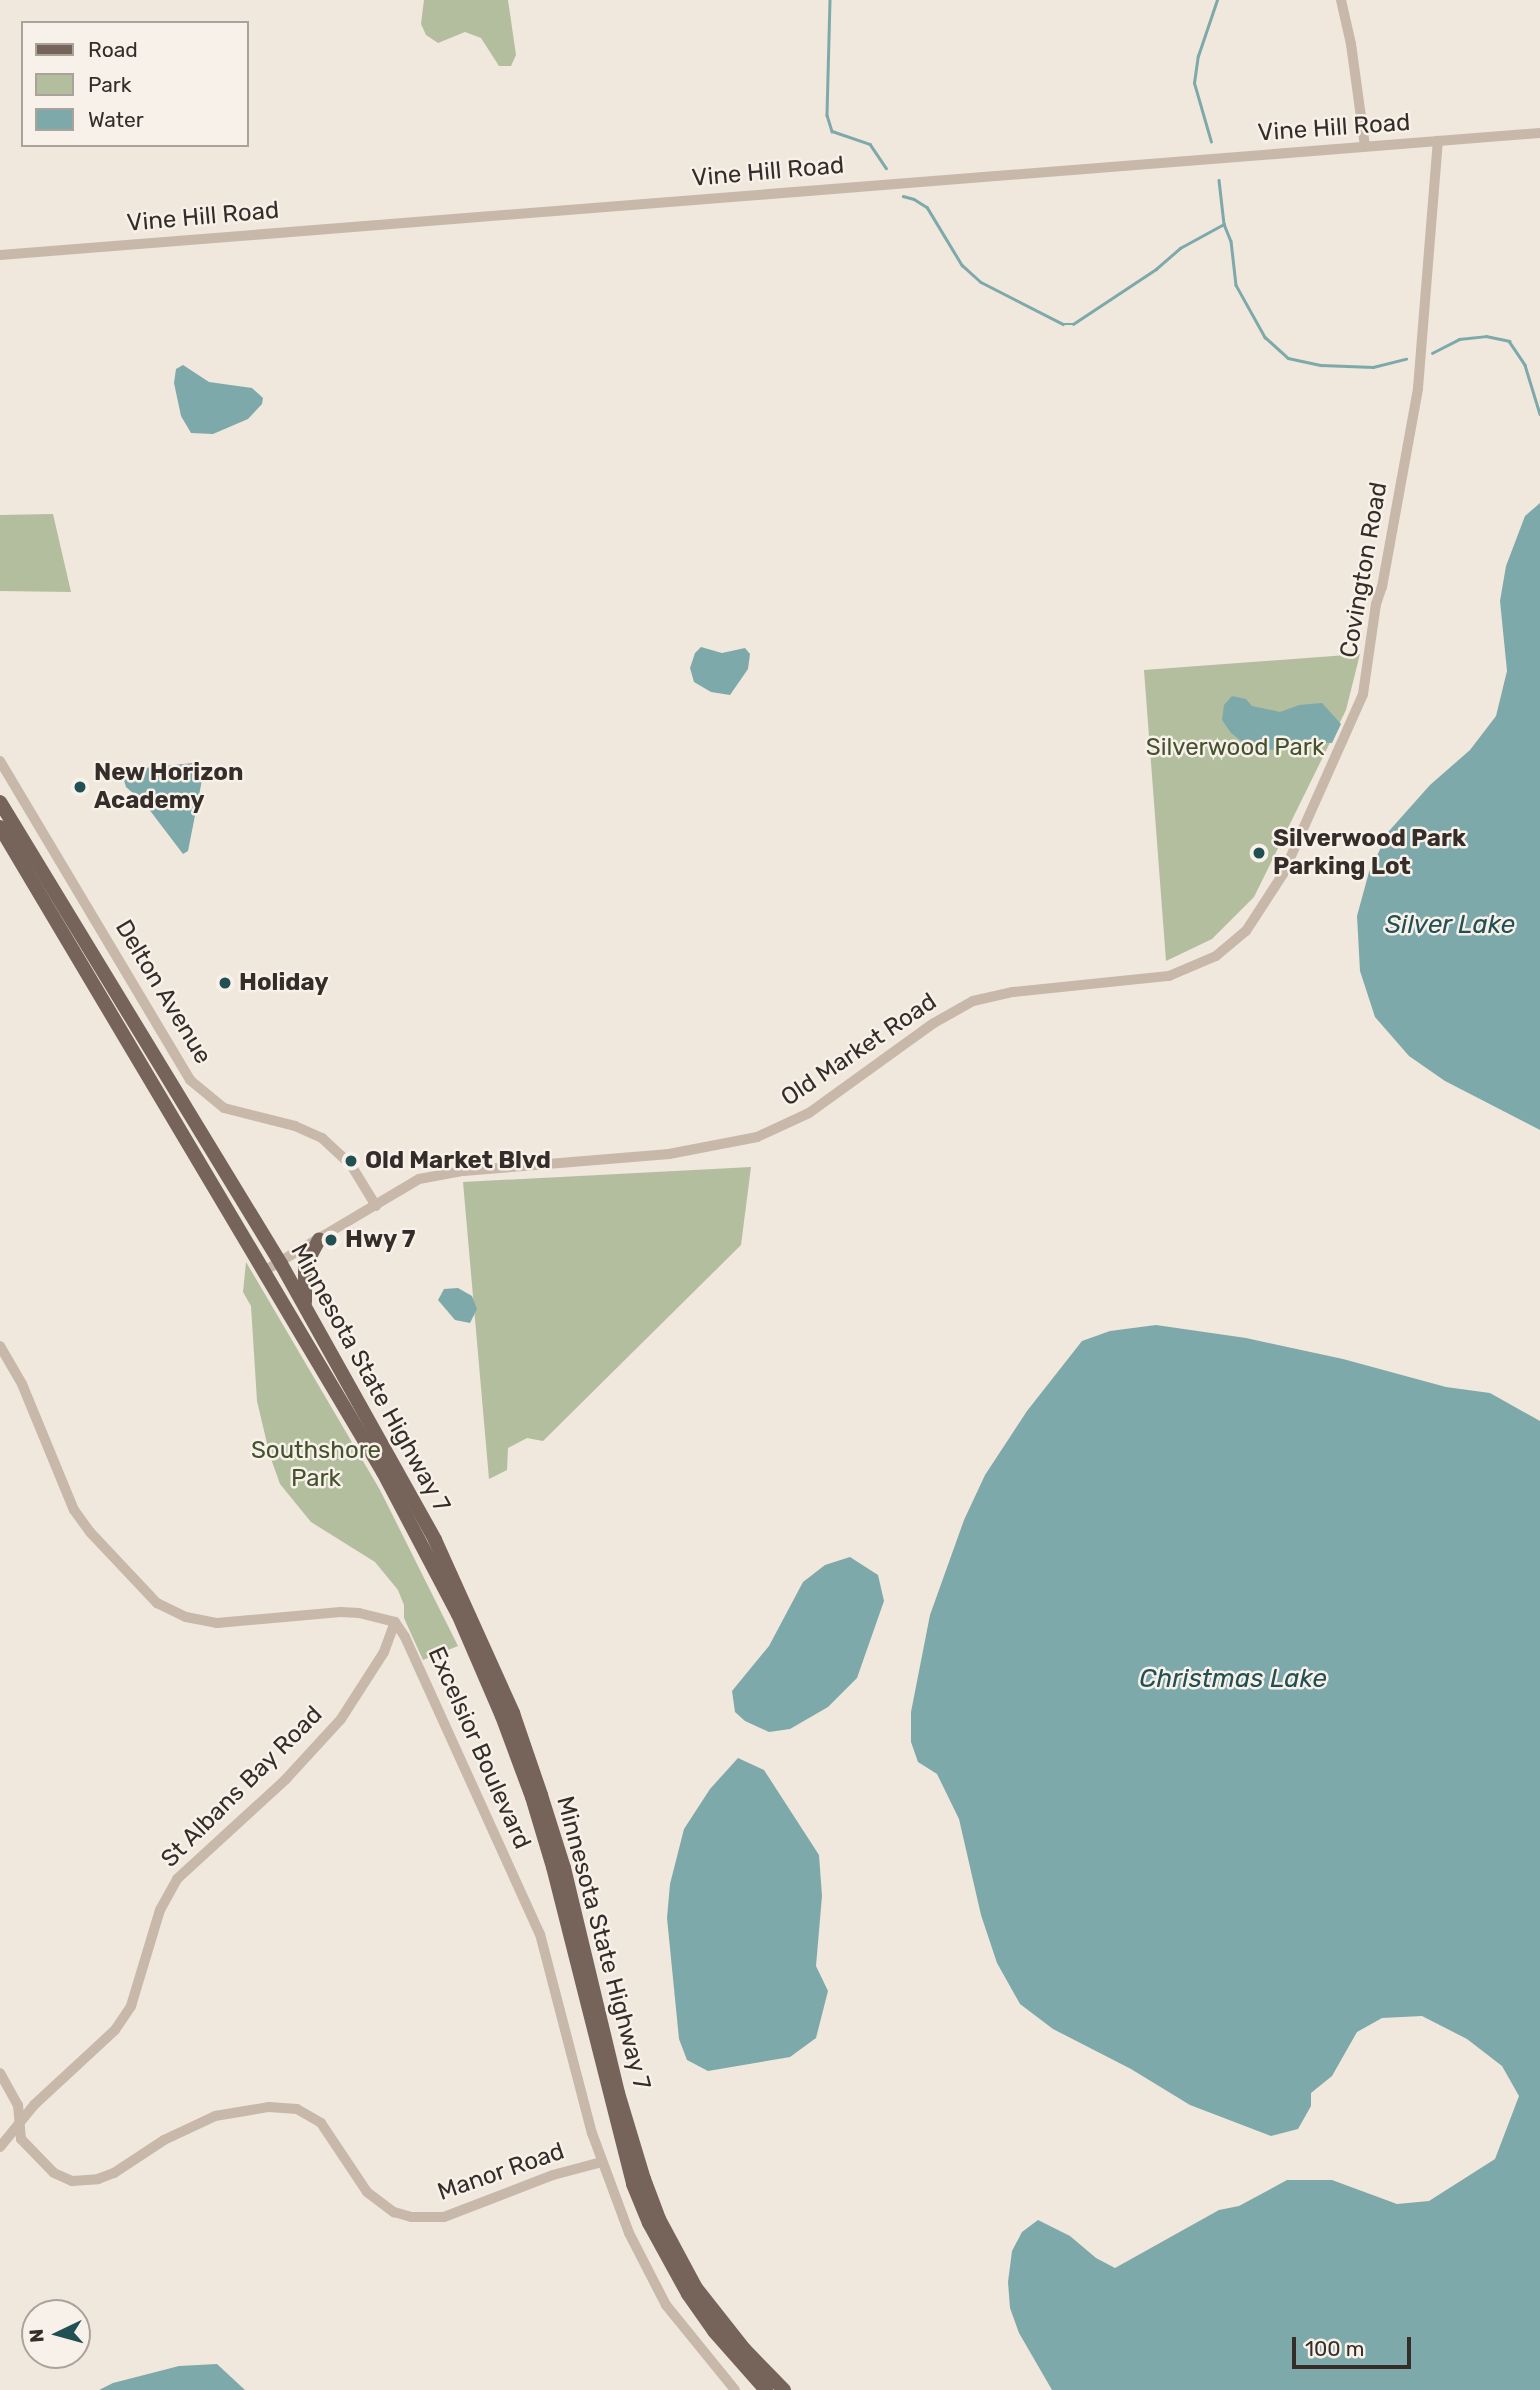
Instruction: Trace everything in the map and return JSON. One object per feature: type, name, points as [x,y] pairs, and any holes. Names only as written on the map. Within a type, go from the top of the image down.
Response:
[{"type":"main road","name":"Minnesota State Highway 7","points":[[0,802],[281,1264],[435,1540],[513,1713],[564,1868],[618,2092],[659,2219],[709,2306],[745,2350],[784,2390]]},
{"type":"main road","name":"Minnesota State Highway 7","points":[[0,827],[264,1271],[422,1544],[502,1716],[553,1867],[608,2095],[633,2184],[669,2262],[714,2332],[766,2390]]},
{"type":"main road","points":[[310,1316],[304,1300],[304,1273],[319,1240]]},
{"type":"street","points":[[1341,0],[1351,44],[1365,146]]},
{"type":"street","name":"Vine Hill Road","points":[[0,255],[1540,133]]},
{"type":"street","name":"Covington Road","points":[[1208,960],[1246,931],[1269,900],[1363,694],[1376,604],[1382,587],[1418,388],[1438,141]]},
{"type":"street","name":"Delton Avenue","points":[[0,761],[190,1080],[224,1108],[295,1126],[321,1138],[356,1171],[376,1206]]},
{"type":"street","name":"Old Market Road","points":[[264,1271],[281,1264],[419,1179],[439,1174],[669,1154],[757,1137],[809,1113],[934,1023],[973,1001],[1013,992],[1146,981],[1169,976],[1208,960]]},
{"type":"street","points":[[0,1346],[22,1384],[74,1510],[90,1532],[157,1603],[186,1618],[217,1623],[341,1612],[395,1622]]},
{"type":"street","name":"St Albans Bay Road","points":[[0,2147],[59,2080],[115,2030],[134,1998],[160,1910],[172,1886],[188,1867],[286,1779],[341,1719],[384,1652],[395,1622]]},
{"type":"street","name":"Excelsior Boulevard","points":[[395,1622],[405,1637],[540,1934],[602,2162],[629,2233],[656,2287],[692,2340],[735,2390]]},
{"type":"street","name":"Manor Road","points":[[0,2073],[18,2105],[21,2139],[54,2173],[72,2181],[82,2182],[114,2173],[164,2140],[215,2116],[269,2107],[297,2109],[309,2115],[330,2133],[356,2179],[380,2203],[394,2212],[428,2218],[461,2212],[553,2175],[602,2162]]},
{"type":"green space","points":[[424,0],[508,0],[516,55],[511,66],[499,66],[481,38],[465,32],[438,43],[426,35],[421,24]]},
{"type":"green space","points":[[53,514],[71,592],[0,591],[0,515]]},
{"type":"green space","name":"Silverwood Park","points":[[1360,654],[1346,710],[1254,897],[1212,939],[1166,961],[1144,670]]},
{"type":"green space","points":[[751,1167],[741,1245],[543,1441],[527,1438],[508,1448],[507,1470],[489,1479],[463,1182]]},
{"type":"green space","name":"Southshore Park","points":[[246,1262],[380,1490],[458,1646],[423,1660],[404,1618],[404,1605],[398,1590],[375,1562],[311,1522],[280,1484],[270,1456],[257,1401],[251,1306],[243,1292]]},
{"type":"water","points":[[183,365],[209,382],[252,388],[263,398],[262,404],[248,419],[213,434],[191,433],[181,416],[174,383],[176,369]]},
{"type":"water","name":"Silver Lake","points":[[1540,503],[1540,1130],[1445,1081],[1409,1056],[1375,1017],[1360,971],[1357,916],[1369,872],[1389,831],[1430,785],[1470,750],[1496,716],[1507,671],[1500,601],[1506,566],[1525,516]]},
{"type":"water","points":[[701,647],[722,653],[745,648],[750,654],[748,669],[730,695],[711,692],[694,682],[690,668],[695,653]]},
{"type":"water","points":[[1232,696],[1246,699],[1252,706],[1280,712],[1299,705],[1322,703],[1341,724],[1332,743],[1314,742],[1278,750],[1262,749],[1245,744],[1231,733],[1222,720],[1224,705]]},
{"type":"water","points":[[193,763],[200,766],[202,780],[188,851],[183,854],[145,804],[126,787],[123,777],[135,769]]},
{"type":"water","points":[[458,1288],[472,1296],[477,1309],[470,1323],[455,1320],[438,1300],[444,1289]]},
{"type":"water","name":"Christmas Lake","points":[[1156,1325],[1246,1338],[1343,1359],[1446,1387],[1490,1393],[1540,1421],[1540,2390],[1052,2390],[1019,2333],[1010,2308],[1008,2282],[1012,2251],[1022,2232],[1038,2220],[1070,2236],[1096,2258],[1115,2268],[1219,2210],[1239,2206],[1287,2180],[1332,2180],[1397,2204],[1429,2201],[1495,2159],[1519,2096],[1502,2066],[1467,2039],[1422,2016],[1382,2018],[1357,2032],[1332,2076],[1311,2093],[1311,2106],[1298,2129],[1271,2136],[1190,2105],[1131,2069],[1053,2029],[1020,2004],[997,1963],[981,1915],[959,1819],[937,1774],[918,1762],[911,1742],[911,1712],[930,1615],[964,1520],[985,1475],[1027,1411],[1082,1341],[1110,1331]]},
{"type":"water","points":[[850,1557],[878,1575],[884,1601],[857,1678],[828,1707],[790,1729],[769,1732],[745,1721],[735,1712],[732,1691],[769,1646],[803,1582],[825,1565]]},
{"type":"water","points":[[738,1758],[764,1770],[819,1855],[822,1896],[816,1966],[828,1991],[816,2038],[790,2057],[708,2071],[687,2060],[679,2039],[667,1918],[670,1884],[684,1829],[710,1789]]},
{"type":"water","points":[[217,2364],[245,2390],[99,2390],[113,2383],[179,2366]]},
{"type":"waterway","points":[[830,0],[827,115],[832,131],[870,144],[886,168]]},
{"type":"waterway","points":[[1211,142],[1194,83],[1198,56],[1217,0]]},
{"type":"waterway","points":[[1219,180],[1236,285],[1265,337],[1288,358],[1321,365],[1373,367],[1406,359]]},
{"type":"waterway","points":[[903,196],[927,207],[962,265],[981,282],[1063,324],[1073,324],[1156,269],[1180,248],[1224,224]]},
{"type":"waterway","points":[[1432,353],[1459,339],[1486,336],[1509,341],[1525,365],[1540,414]]},
{"type":"place","name":"New Horizon Academy","points":[[80,787]]},
{"type":"place","name":"Silverwood Park Parking Lot","points":[[1259,853]]},
{"type":"place","name":"Holiday","points":[[225,983]]},
{"type":"place","name":"Old Market Blvd","points":[[351,1161]]},
{"type":"place","name":"Hwy 7","points":[[331,1240]]}]
